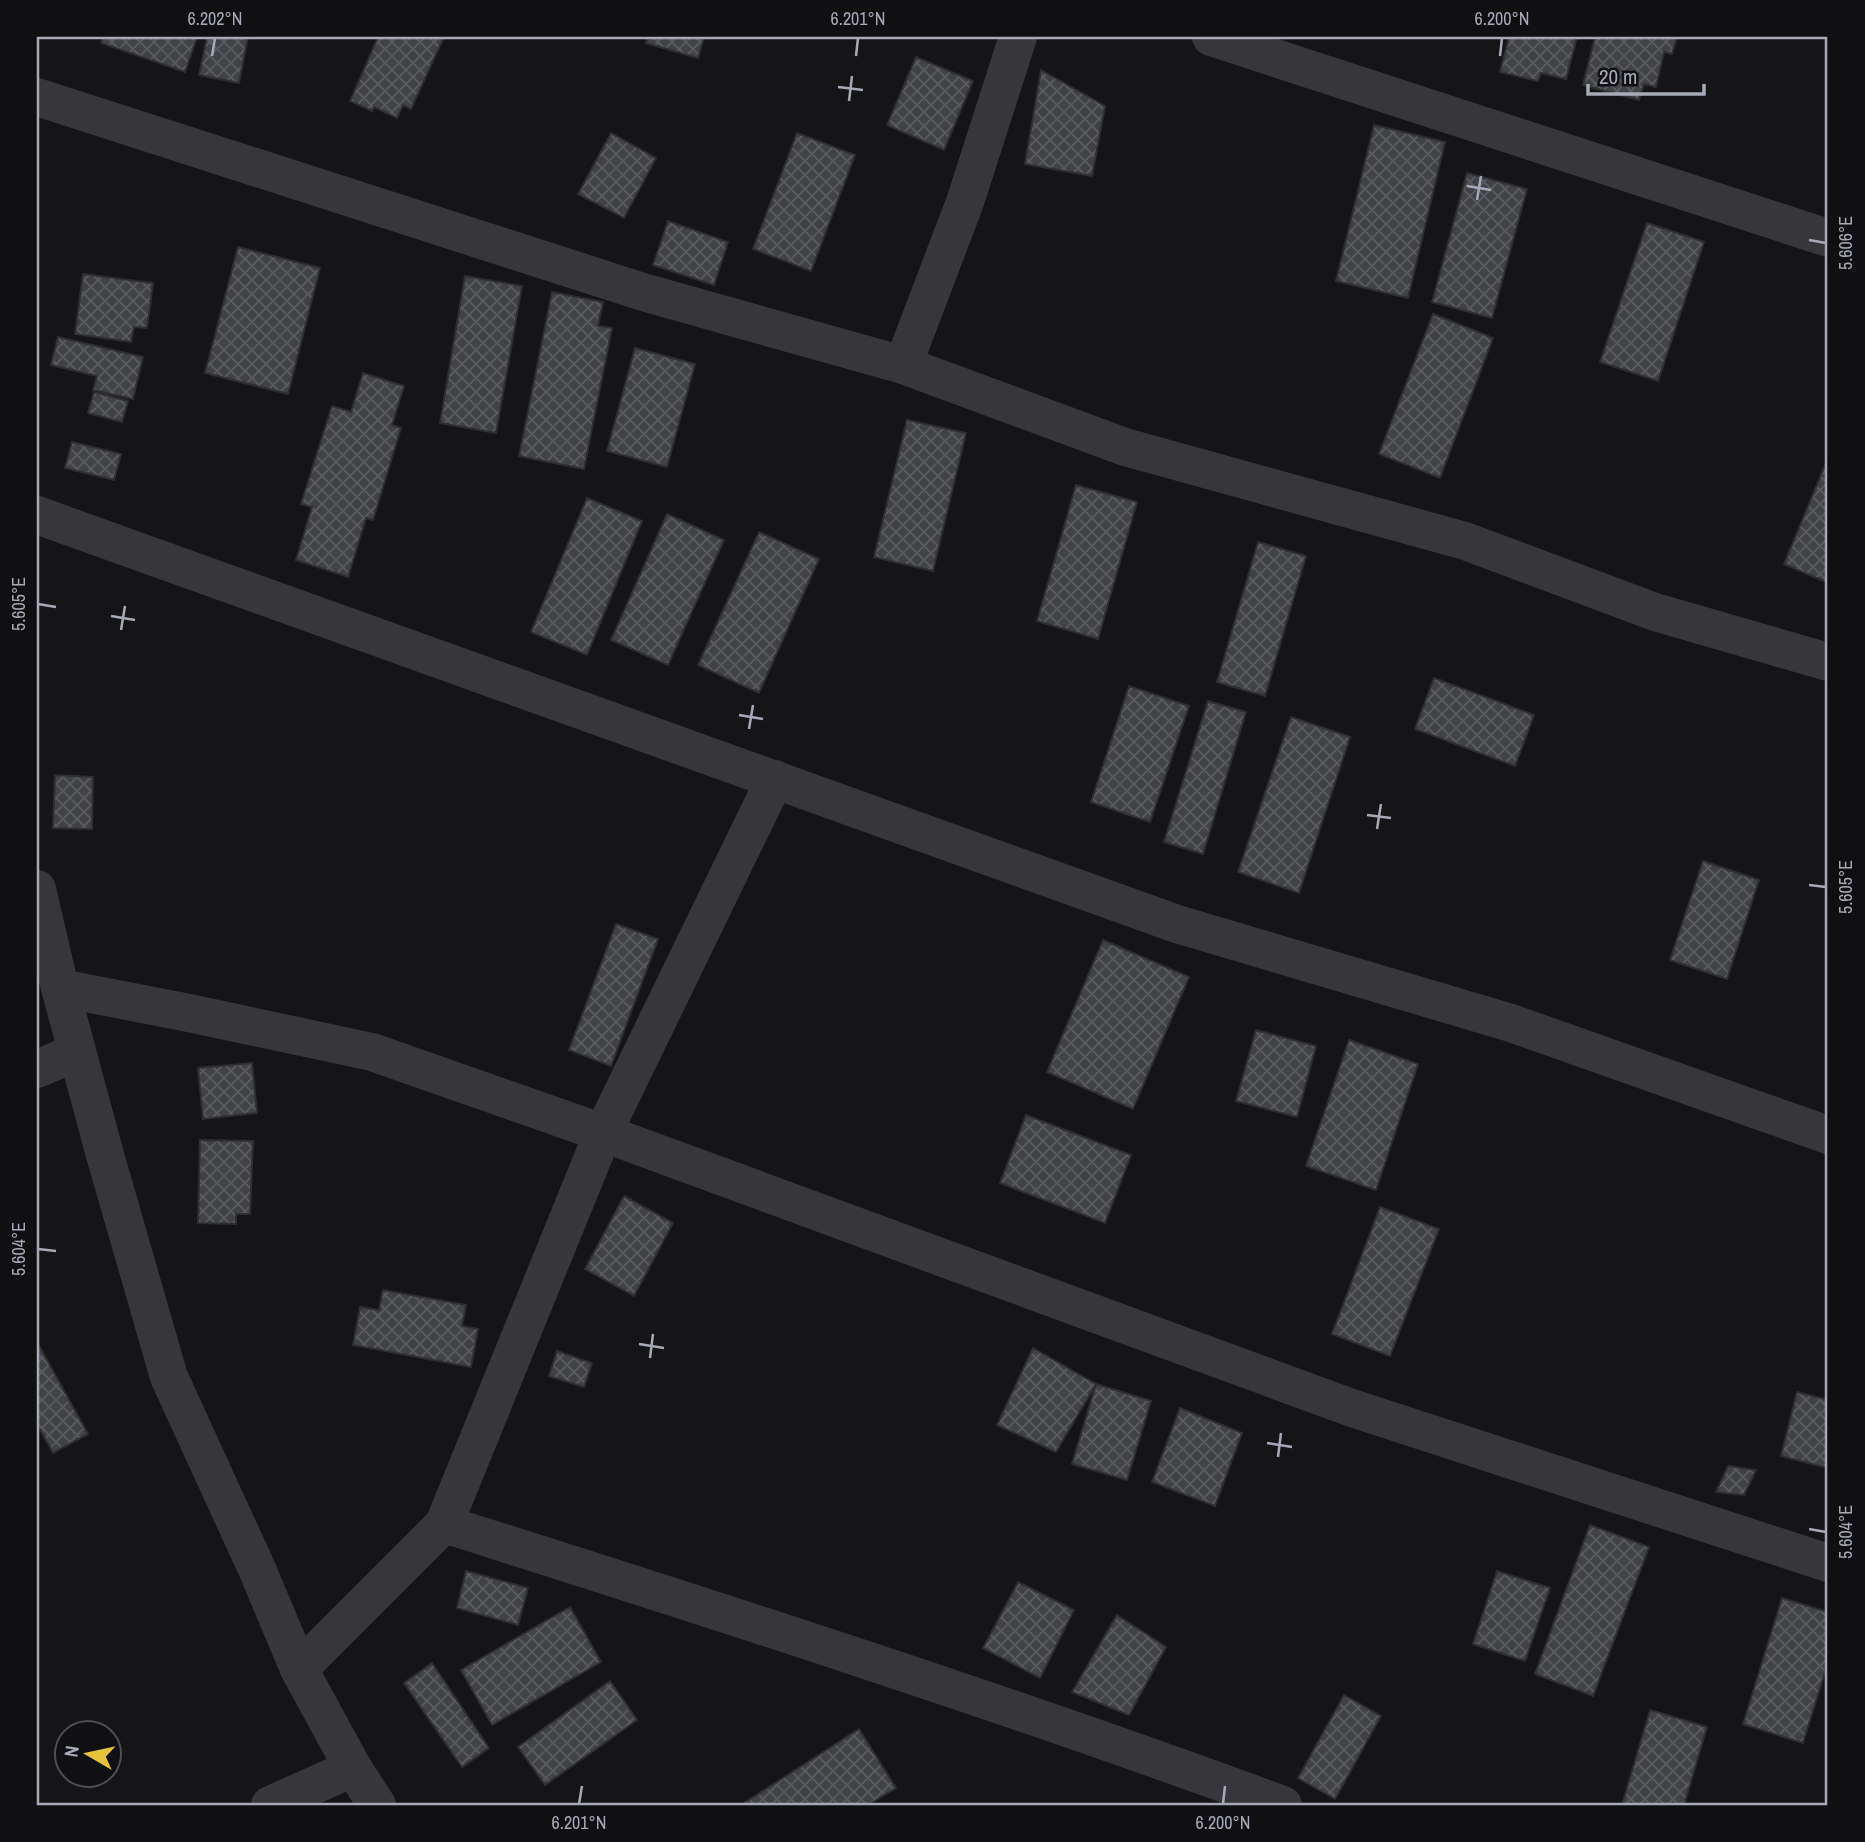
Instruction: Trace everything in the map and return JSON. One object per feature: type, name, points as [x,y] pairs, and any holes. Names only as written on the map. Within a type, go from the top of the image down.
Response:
[{"type":"street","points":[[903,365],[965,202],[1018,37]]},
{"type":"street","points":[[1211,37],[1828,238]]},
{"type":"street","points":[[37,97],[643,292],[903,365],[1125,447],[1465,541],[1655,612],[1828,662]]},
{"type":"street","points":[[37,515],[1177,924],[1511,1023],[1825,1124]]},
{"type":"street","points":[[299,1669],[443,1524],[603,1133],[775,779]]},
{"type":"street","points":[[37,889],[77,1052],[169,1377],[257,1569],[299,1669],[353,1768],[377,1805]]},
{"type":"street","points":[[60,988],[372,1052],[603,1133],[1352,1408],[1828,1563]]},
{"type":"street","points":[[37,1069],[77,1052]]},
{"type":"street","points":[[443,1524],[802,1637],[1103,1739],[1283,1805]]},
{"type":"street","points":[[270,1805],[353,1768]]},
{"type":"building","points":[[103,37],[197,37],[185,72],[101,43]]},
{"type":"building","points":[[207,37],[248,37],[239,83],[199,75]]},
{"type":"building","points":[[378,37],[444,37],[411,109],[403,105],[397,118],[374,107],[372,111],[350,101]]},
{"type":"building","points":[[648,37],[704,37],[698,58],[646,43]]},
{"type":"building","points":[[1509,37],[1577,37],[1566,79],[1541,73],[1538,81],[1500,72]]},
{"type":"building","points":[[1595,37],[1677,37],[1672,54],[1664,52],[1656,87],[1644,84],[1639,100],[1583,85]]},
{"type":"building","points":[[916,57],[973,81],[944,150],[887,125]]},
{"type":"building","points":[[1041,70],[1105,106],[1092,176],[1025,164]]},
{"type":"building","points":[[1374,125],[1445,142],[1408,298],[1336,281]]},
{"type":"building","points":[[611,133],[656,158],[624,218],[578,194]]},
{"type":"building","points":[[797,133],[855,155],[811,271],[753,249]]},
{"type":"building","points":[[1467,173],[1527,189],[1492,318],[1432,302]]},
{"type":"building","points":[[668,221],[728,242],[714,285],[653,265]]},
{"type":"building","points":[[1647,223],[1704,242],[1658,381],[1600,362]]},
{"type":"building","points":[[238,247],[320,268],[288,394],[205,373]]},
{"type":"building","points":[[83,274],[153,283],[147,328],[134,327],[131,342],[75,334]]},
{"type":"building","points":[[465,276],[522,286],[496,433],[440,423]]},
{"type":"building","points":[[552,292],[603,302],[598,326],[612,328],[584,469],[519,456]]},
{"type":"building","points":[[1433,314],[1493,338],[1440,478],[1379,454]]},
{"type":"building","points":[[58,337],[143,357],[133,399],[93,390],[97,376],[51,365]]},
{"type":"building","points":[[635,348],[695,364],[667,467],[607,451]]},
{"type":"building","points":[[363,373],[404,386],[392,425],[401,428],[373,520],[366,518],[348,577],[296,560],[312,507],[301,504],[332,406],[351,412]]},
{"type":"building","points":[[94,392],[128,401],[122,422],[88,413]]},
{"type":"building","points":[[907,420],[966,433],[933,571],[874,557]]},
{"type":"building","points":[[72,442],[121,454],[114,480],[65,468]]},
{"type":"building","points":[[1828,458],[1828,583],[1784,564]]},
{"type":"building","points":[[1076,485],[1137,502],[1098,639],[1037,621]]},
{"type":"building","points":[[587,498],[642,521],[587,655],[531,632]]},
{"type":"building","points":[[667,514],[724,540],[668,665],[611,640]]},
{"type":"building","points":[[759,532],[819,559],[759,693],[698,665]]},
{"type":"building","points":[[1258,542],[1306,556],[1265,696],[1217,682]]},
{"type":"building","points":[[1434,678],[1534,715],[1515,766],[1415,729]]},
{"type":"building","points":[[1129,686],[1189,706],[1150,822],[1091,802]]},
{"type":"building","points":[[1208,701],[1246,712],[1203,854],[1164,842]]},
{"type":"building","points":[[1291,717],[1350,737],[1299,893],[1238,872]]},
{"type":"building","points":[[55,775],[93,777],[92,829],[53,828]]},
{"type":"building","points":[[1703,861],[1759,880],[1727,979],[1670,960]]},
{"type":"building","points":[[616,924],[658,939],[611,1066],[569,1050]]},
{"type":"building","points":[[1103,940],[1189,977],[1133,1109],[1047,1072]]},
{"type":"building","points":[[1256,1030],[1316,1046],[1297,1117],[1236,1101]]},
{"type":"building","points":[[1349,1040],[1418,1064],[1376,1190],[1306,1166]]},
{"type":"building","points":[[252,1063],[257,1113],[203,1119],[198,1068]]},
{"type":"building","points":[[1026,1115],[1131,1155],[1105,1223],[1000,1183]]},
{"type":"building","points":[[200,1140],[253,1141],[250,1214],[236,1214],[236,1224],[198,1223]]},
{"type":"building","points":[[624,1196],[673,1223],[634,1296],[585,1269]]},
{"type":"building","points":[[1380,1207],[1439,1229],[1390,1356],[1332,1334]]},
{"type":"building","points":[[383,1290],[466,1305],[462,1326],[478,1329],[471,1367],[353,1345],[360,1307],[379,1310]]},
{"type":"building","points":[[37,1342],[88,1434],[53,1453],[37,1424]]},
{"type":"building","points":[[1033,1348],[1096,1384],[1056,1452],[997,1425]]},
{"type":"building","points":[[557,1351],[592,1363],[584,1387],[549,1376]]},
{"type":"building","points":[[1096,1384],[1151,1401],[1127,1480],[1072,1464]]},
{"type":"building","points":[[1797,1392],[1828,1400],[1828,1468],[1781,1456]]},
{"type":"building","points":[[1180,1408],[1242,1433],[1215,1506],[1152,1482]]},
{"type":"building","points":[[1728,1466],[1756,1470],[1744,1495],[1716,1492]]},
{"type":"building","points":[[1590,1525],[1649,1547],[1593,1696],[1535,1674]]},
{"type":"building","points":[[466,1571],[528,1588],[518,1625],[457,1608]]},
{"type":"building","points":[[1497,1571],[1550,1588],[1525,1661],[1473,1644]]},
{"type":"building","points":[[1018,1582],[1074,1610],[1040,1678],[983,1648]]},
{"type":"building","points":[[1782,1598],[1828,1612],[1828,1662],[1803,1743],[1743,1724]]},
{"type":"building","points":[[570,1607],[601,1662],[492,1725],[461,1670]]},
{"type":"building","points":[[1117,1615],[1166,1647],[1129,1715],[1072,1692]]},
{"type":"building","points":[[432,1663],[489,1748],[462,1767],[404,1683]]},
{"type":"building","points":[[610,1681],[637,1720],[545,1785],[518,1747]]},
{"type":"building","points":[[1344,1695],[1381,1716],[1335,1799],[1298,1778]]},
{"type":"building","points":[[1650,1710],[1707,1727],[1684,1805],[1622,1805]]},
{"type":"building","points":[[859,1729],[896,1788],[868,1805],[741,1805]]}]
